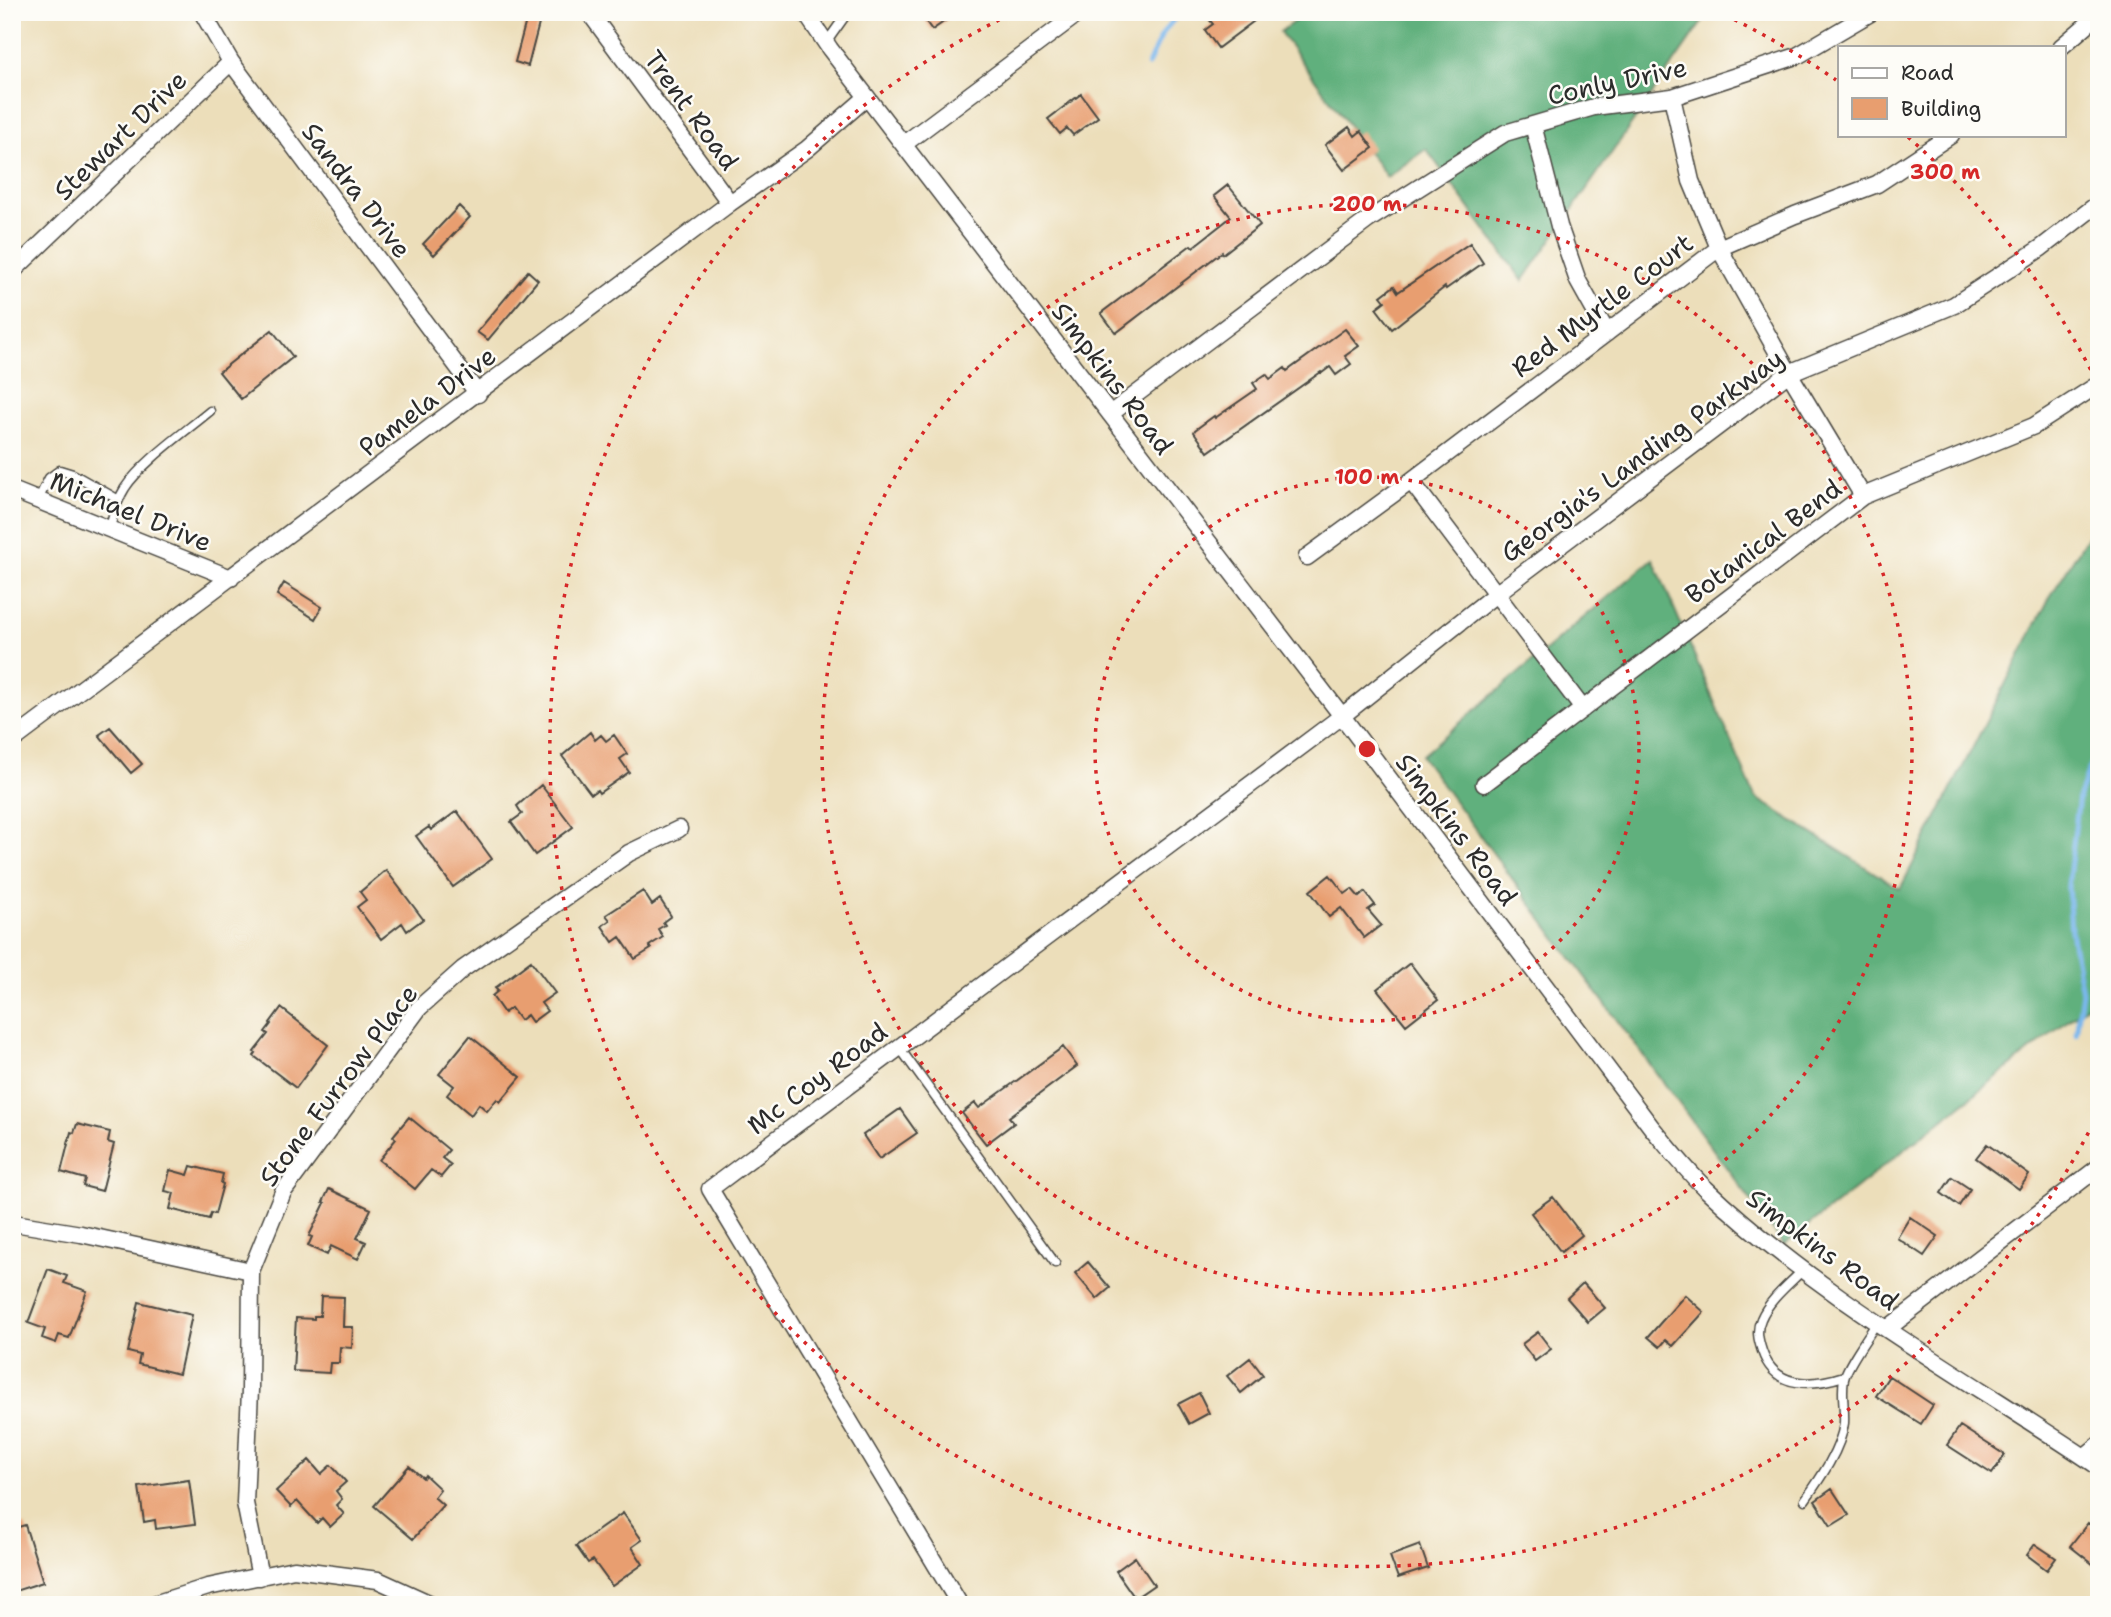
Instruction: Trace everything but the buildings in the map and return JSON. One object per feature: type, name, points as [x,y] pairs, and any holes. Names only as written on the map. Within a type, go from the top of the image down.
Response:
[{"type":"street","name":"Sandra Drive","points":[[202,12],[231,62],[478,394]]},
{"type":"street","name":"Trent Road","points":[[589,12],[730,204]]},
{"type":"street","name":"Simpkins Road","points":[[805,12],[867,97],[1342,716],[1652,1128],[1703,1186],[1804,1270],[1882,1326],[2099,1467]]},
{"type":"street","points":[[904,144],[1080,12]]},
{"type":"street","name":"Conly Drive","points":[[1110,414],[1368,220],[1506,133],[1594,107],[1672,97],[1797,56],[1872,12]]},
{"type":"street","points":[[2062,46],[2098,12]]},
{"type":"street","name":"Stewart Drive","points":[[12,272],[231,62]]},
{"type":"street","name":"Pamela Drive","points":[[12,741],[807,149],[867,97]]},
{"type":"street","points":[[1672,97],[1692,181],[1719,248],[1789,373],[1863,496]]},
{"type":"street","points":[[1533,125],[1559,226],[1578,281],[1607,333]]},
{"type":"street","name":"Red Myrtle Court","points":[[1307,557],[1719,248],[1877,184],[1949,136]]},
{"type":"street","name":"Georgia's Landing Parkway","points":[[1342,716],[1497,593],[1789,373],[1954,305],[2041,248],[2099,203]]},
{"type":"street","name":"Botanical Bend","points":[[1484,784],[1863,496],[2034,426],[2099,384]]},
{"type":"street","points":[[1411,481],[1583,709]]},
{"type":"street","name":"Michael Drive","points":[[12,490],[231,578]]},
{"type":"street","name":"Mc Coy Road","points":[[960,1605],[710,1189],[1342,716]]},
{"type":"street","name":"Stone Furrow Place","points":[[260,1577],[245,1503],[251,1271],[284,1192],[419,1008],[463,969],[629,853],[679,829]]},
{"type":"street","points":[[1882,1326],[2099,1167]]},
{"type":"street","points":[[12,1226],[20,1224],[81,1234],[251,1271]]},
{"type":"street","points":[[2084,1457],[2099,1445]]},
{"type":"street","points":[[151,1605],[208,1587],[293,1569],[378,1580],[433,1605]]},
{"type":"lane","points":[[826,43],[848,12]]},
{"type":"lane","points":[[110,529],[119,500],[137,473],[210,411]]},
{"type":"lane","points":[[38,500],[49,478],[60,470],[73,474],[119,500]]},
{"type":"lane","points":[[899,1047],[1055,1263]]},
{"type":"lane","points":[[1804,1270],[1761,1317],[1757,1330],[1764,1357],[1786,1379],[1800,1384],[1813,1384],[1844,1376]]},
{"type":"lane","points":[[1805,1500],[1823,1473],[1843,1428],[1844,1376],[1882,1326]]},
{"type":"green space","points":[[1307,12],[1709,12],[1523,281],[1426,149],[1387,177],[1280,32]]},
{"type":"green space","points":[[2099,518],[2099,996],[1784,1245],[1421,756],[1653,559],[1755,797],[1900,889],[2050,597]]},
{"type":"waterway","points":[[1148,65],[1166,29],[1183,12]]},
{"type":"waterway","points":[[2076,1034],[2082,992],[2071,931],[2068,886],[2079,796],[2099,744]]}]
